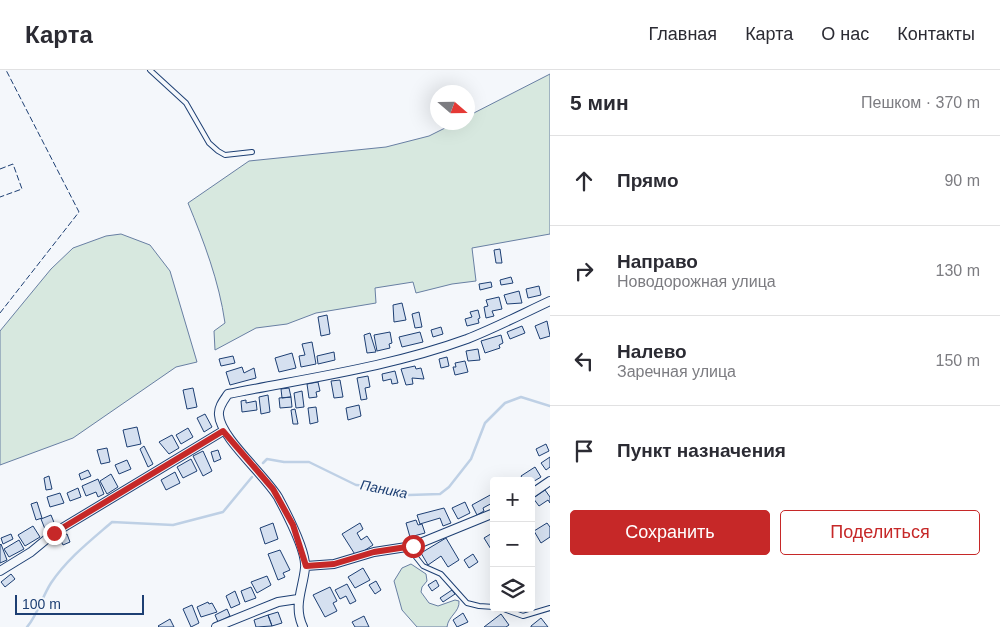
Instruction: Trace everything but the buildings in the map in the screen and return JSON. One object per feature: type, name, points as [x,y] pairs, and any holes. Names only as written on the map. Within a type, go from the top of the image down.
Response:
[{"type":"street","points":[[303,627],[298,598],[306,566],[293,525],[273,489],[223,431],[218,414],[228,394],[372,366],[422,353],[492,329],[550,301]]},
{"type":"street","points":[[0,571],[31,552],[54,533],[223,431]]},
{"type":"street","points":[[535,491],[550,481]]},
{"type":"street","points":[[306,566],[334,564],[374,552],[408,546],[490,515]]},
{"type":"street","points":[[216,627],[278,602],[298,598]]},
{"type":"lane","points":[[150,70],[186,103],[209,143],[218,151],[225,155],[252,152]]},
{"type":"lane","points":[[408,546],[423,566],[441,574],[467,602],[490,607]]},
{"type":"lane","points":[[512,612],[523,616],[550,608]]},
{"type":"shaded area","points":[[550,74],[550,234],[472,248],[476,281],[452,284],[416,293],[413,282],[375,288],[376,303],[316,313],[287,324],[256,328],[215,350],[214,331],[225,323],[219,292],[210,262],[188,203],[249,161],[386,147],[429,136],[441,130],[475,130],[475,112]]},
{"type":"shaded area","points":[[121,234],[150,245],[170,271],[197,362],[176,367],[73,438],[0,465],[0,331],[51,269],[73,248],[106,236]]},
{"type":"shaded area","points":[[411,564],[426,574],[427,581],[422,587],[421,592],[429,603],[438,606],[455,600],[459,601],[458,608],[449,620],[447,627],[417,627],[402,610],[394,581],[402,568]]},
{"type":"waterway","name":"Паника","points":[[263,463],[267,459],[284,462],[309,462],[356,485],[387,487],[409,495],[440,494],[449,487],[471,459],[485,423],[505,403],[521,397],[550,406]]},
{"type":"waterway","name":"Паника","points":[[27,627],[57,574],[79,551],[112,522],[173,525],[223,512],[252,477]]},
{"type":"fence","points":[[0,313],[79,212],[6,70]]},
{"type":"fence","points":[[0,169],[13,164],[22,189],[0,197]]},
{"type":"route","points":[[54,533],[200,442],[223,431],[273,489],[293,525],[306,566],[334,564],[374,552],[413,546]]}]
